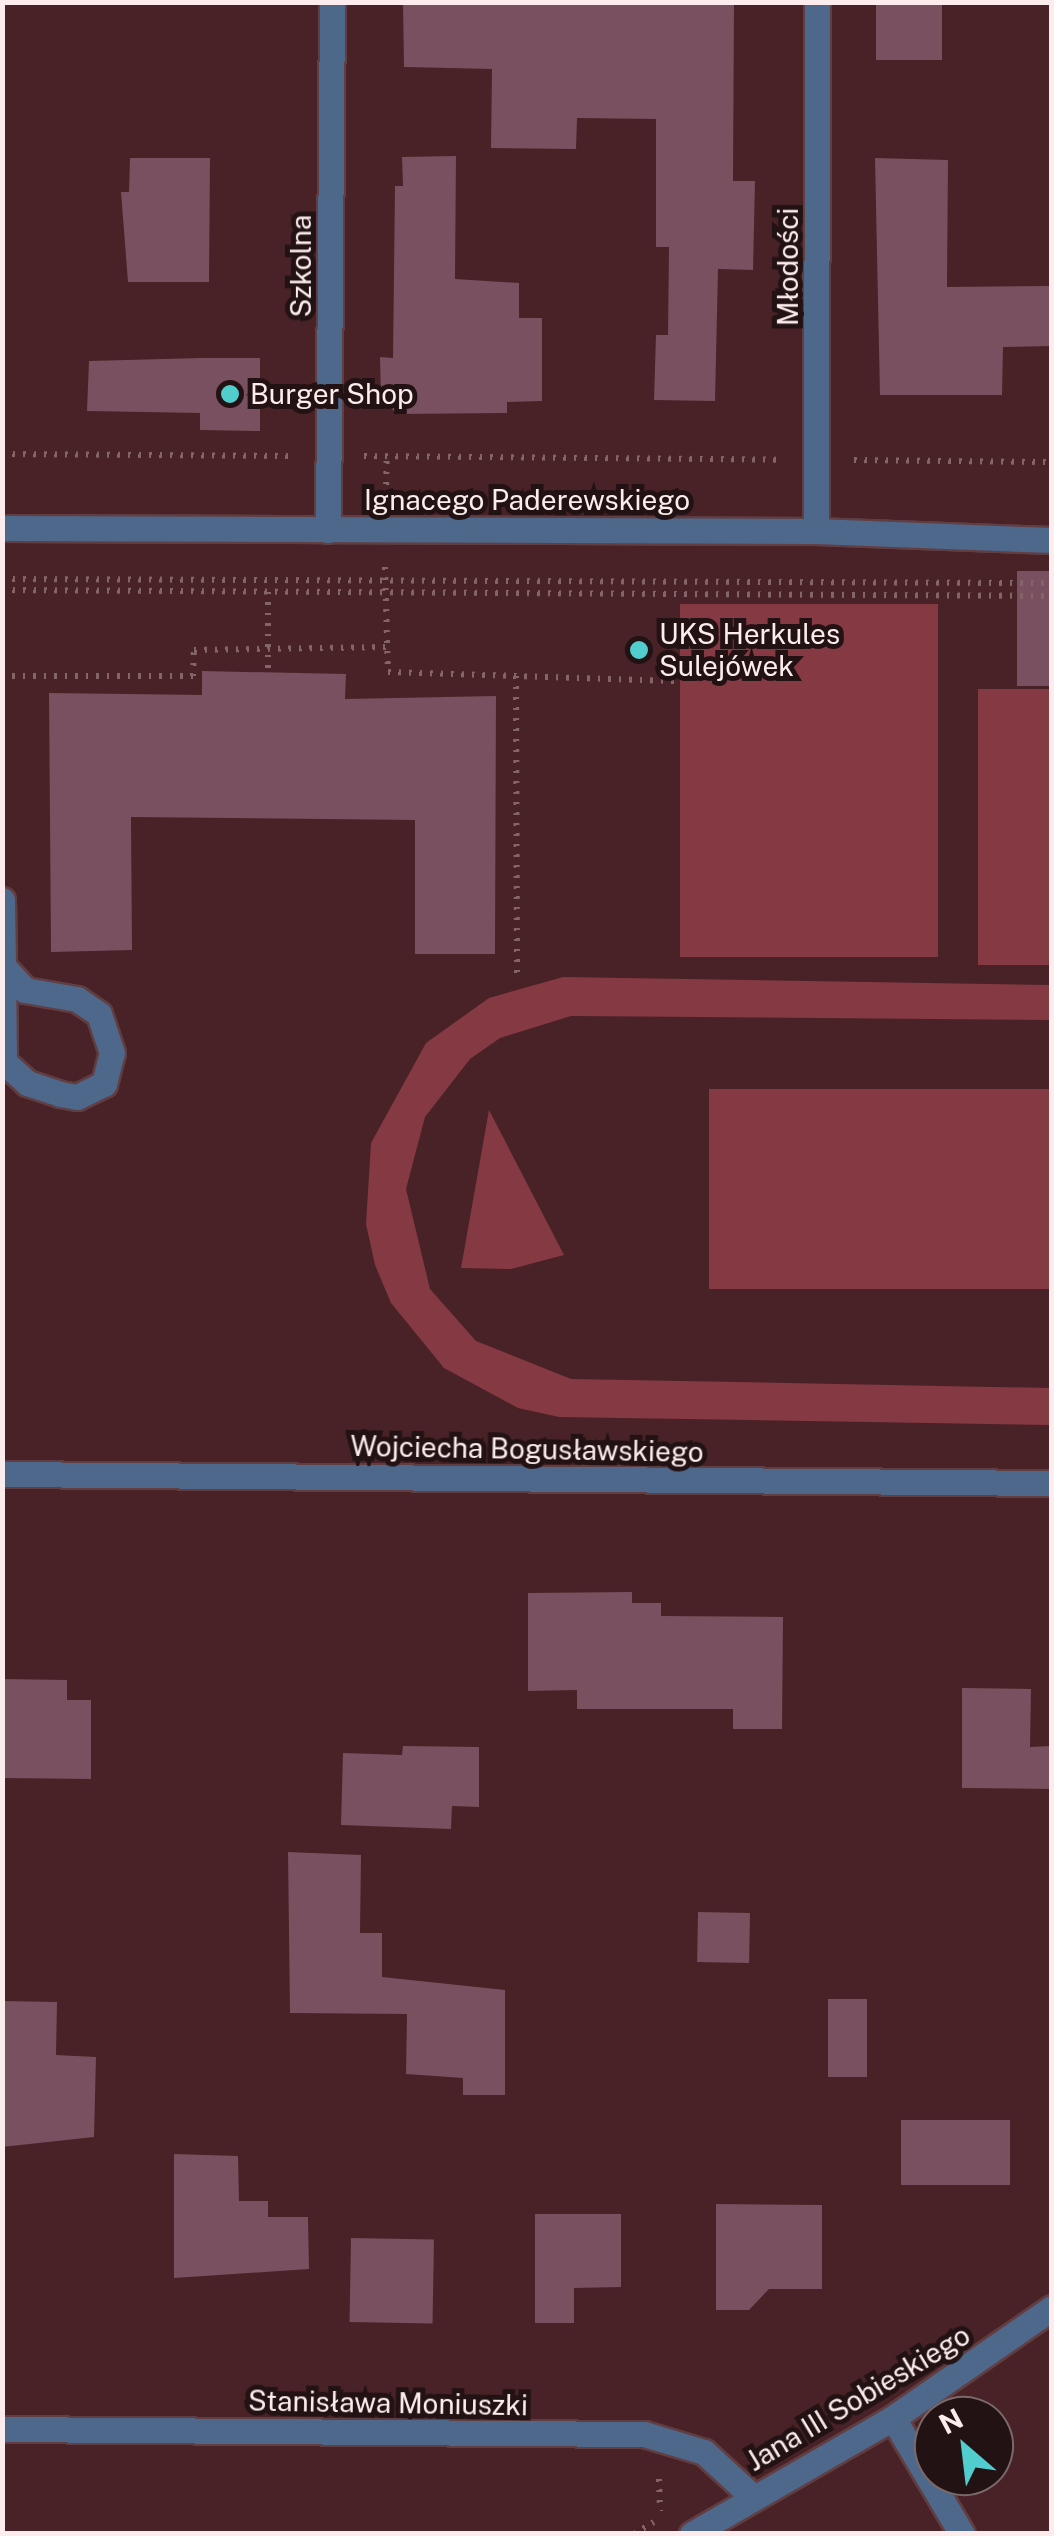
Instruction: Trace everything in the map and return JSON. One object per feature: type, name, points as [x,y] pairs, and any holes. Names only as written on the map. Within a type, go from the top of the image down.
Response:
[{"type":"street","name":"Szkolna","points":[[328,530],[332,2]]},
{"type":"street","name":"Młodości","points":[[816,530],[818,2]]},
{"type":"street","name":"Ignacego Paderewskiego","points":[[2,528],[816,530],[1052,540]]},
{"type":"street","points":[[2,900],[4,1062],[27,1084],[60,1094],[104,1084],[112,1052],[99,1014],[78,999],[25,990],[3,966]]},
{"type":"street","name":"Wojciecha Bogusławskiego","points":[[2,1474],[1052,1483]]},
{"type":"street","name":"Jana III Sobieskiego","points":[[692,2534],[893,2418],[1052,2308]]},
{"type":"street","points":[[893,2418],[962,2534]]},
{"type":"street","name":"Stanisława Moniuszki","points":[[2,2429],[644,2434],[704,2452],[752,2496]]},
{"type":"path","points":[[2,454],[1052,462]]},
{"type":"path","points":[[2,579],[1052,583]]},
{"type":"path","points":[[2,590],[1052,596]]},
{"type":"path","points":[[268,592],[268,672]]},
{"type":"path","points":[[385,594],[388,672],[680,680]]},
{"type":"path","points":[[2,676],[193,676],[194,650],[387,647]]},
{"type":"path","points":[[516,676],[517,979]]},
{"type":"path","points":[[634,2534],[661,2510],[658,2472],[649,2467]]},
{"type":"shaded area","points":[[680,604],[938,604],[938,957],[680,957]]},
{"type":"shaded area","points":[[978,689],[1051,689],[1051,965],[978,965]]},
{"type":"shaded area","points":[[563,977],[1051,985],[1051,1020],[571,1016],[500,1038],[470,1059],[425,1117],[406,1189],[430,1289],[476,1341],[571,1379],[1051,1388],[1051,1425],[559,1417],[518,1408],[444,1368],[391,1303],[375,1265],[366,1224],[371,1143],[426,1043],[489,998]]},
{"type":"shaded area","points":[[709,1089],[1051,1089],[1051,1289],[709,1289]]},
{"type":"shaded area","points":[[489,1110],[564,1255],[511,1269],[461,1268]]},
{"type":"building","points":[[734,2],[733,181],[755,181],[753,270],[718,269],[715,401],[654,400],[656,335],[668,335],[669,247],[656,247],[656,119],[577,118],[576,149],[491,148],[492,69],[404,67],[403,4]]},
{"type":"building","points":[[876,2],[942,2],[942,60],[876,60]]},
{"type":"building","points":[[456,156],[455,279],[519,283],[519,318],[542,318],[542,401],[507,402],[507,413],[397,414],[381,398],[380,357],[393,358],[395,186],[403,186],[402,157]]},
{"type":"building","points":[[130,158],[210,158],[209,282],[128,282],[121,192],[129,192]]},
{"type":"building","points":[[875,158],[948,160],[947,287],[1052,286],[1052,346],[1003,347],[1002,395],[880,395]]},
{"type":"building","points":[[260,358],[260,431],[200,430],[200,413],[87,411],[89,361]]},
{"type":"building","points":[[1017,571],[1052,571],[1052,686],[1017,686]]},
{"type":"building","points":[[202,671],[346,674],[345,699],[496,696],[495,954],[415,954],[415,820],[131,817],[132,950],[51,952],[49,693],[202,695]]},
{"type":"building","points":[[632,1592],[632,1603],[661,1603],[661,1616],[783,1617],[782,1729],[733,1729],[733,1709],[577,1709],[577,1690],[528,1691],[528,1593]]},
{"type":"building","points":[[2,1679],[67,1680],[67,1700],[91,1700],[91,1779],[2,1778]]},
{"type":"building","points":[[962,1688],[1031,1689],[1030,1747],[1052,1746],[1052,1789],[962,1788]]},
{"type":"building","points":[[403,1746],[479,1747],[479,1807],[452,1806],[451,1829],[341,1825],[343,1753],[402,1755]]},
{"type":"building","points":[[288,1852],[361,1855],[360,1933],[382,1933],[382,1977],[505,1990],[505,2095],[463,2095],[463,2078],[406,2074],[407,2014],[290,2013]]},
{"type":"building","points":[[698,1912],[750,1913],[749,1963],[697,1962]]},
{"type":"building","points":[[828,1999],[867,1999],[867,2077],[828,2077]]},
{"type":"building","points":[[2,2001],[57,2002],[56,2055],[96,2057],[94,2137],[2,2147]]},
{"type":"building","points":[[901,2120],[1010,2120],[1010,2185],[901,2185]]},
{"type":"building","points":[[174,2154],[238,2156],[239,2201],[268,2201],[268,2217],[308,2217],[309,2269],[174,2278]]},
{"type":"building","points":[[716,2204],[822,2205],[822,2289],[769,2289],[749,2310],[716,2310]]},
{"type":"building","points":[[535,2214],[621,2214],[621,2287],[574,2288],[574,2323],[535,2323]]},
{"type":"building","points":[[351,2238],[434,2239],[433,2323],[350,2322]]},
{"type":"place","name":"Burger Shop","points":[[230,394]]},
{"type":"place","name":"UKS Herkules Sulejówek","points":[[639,650]]}]
